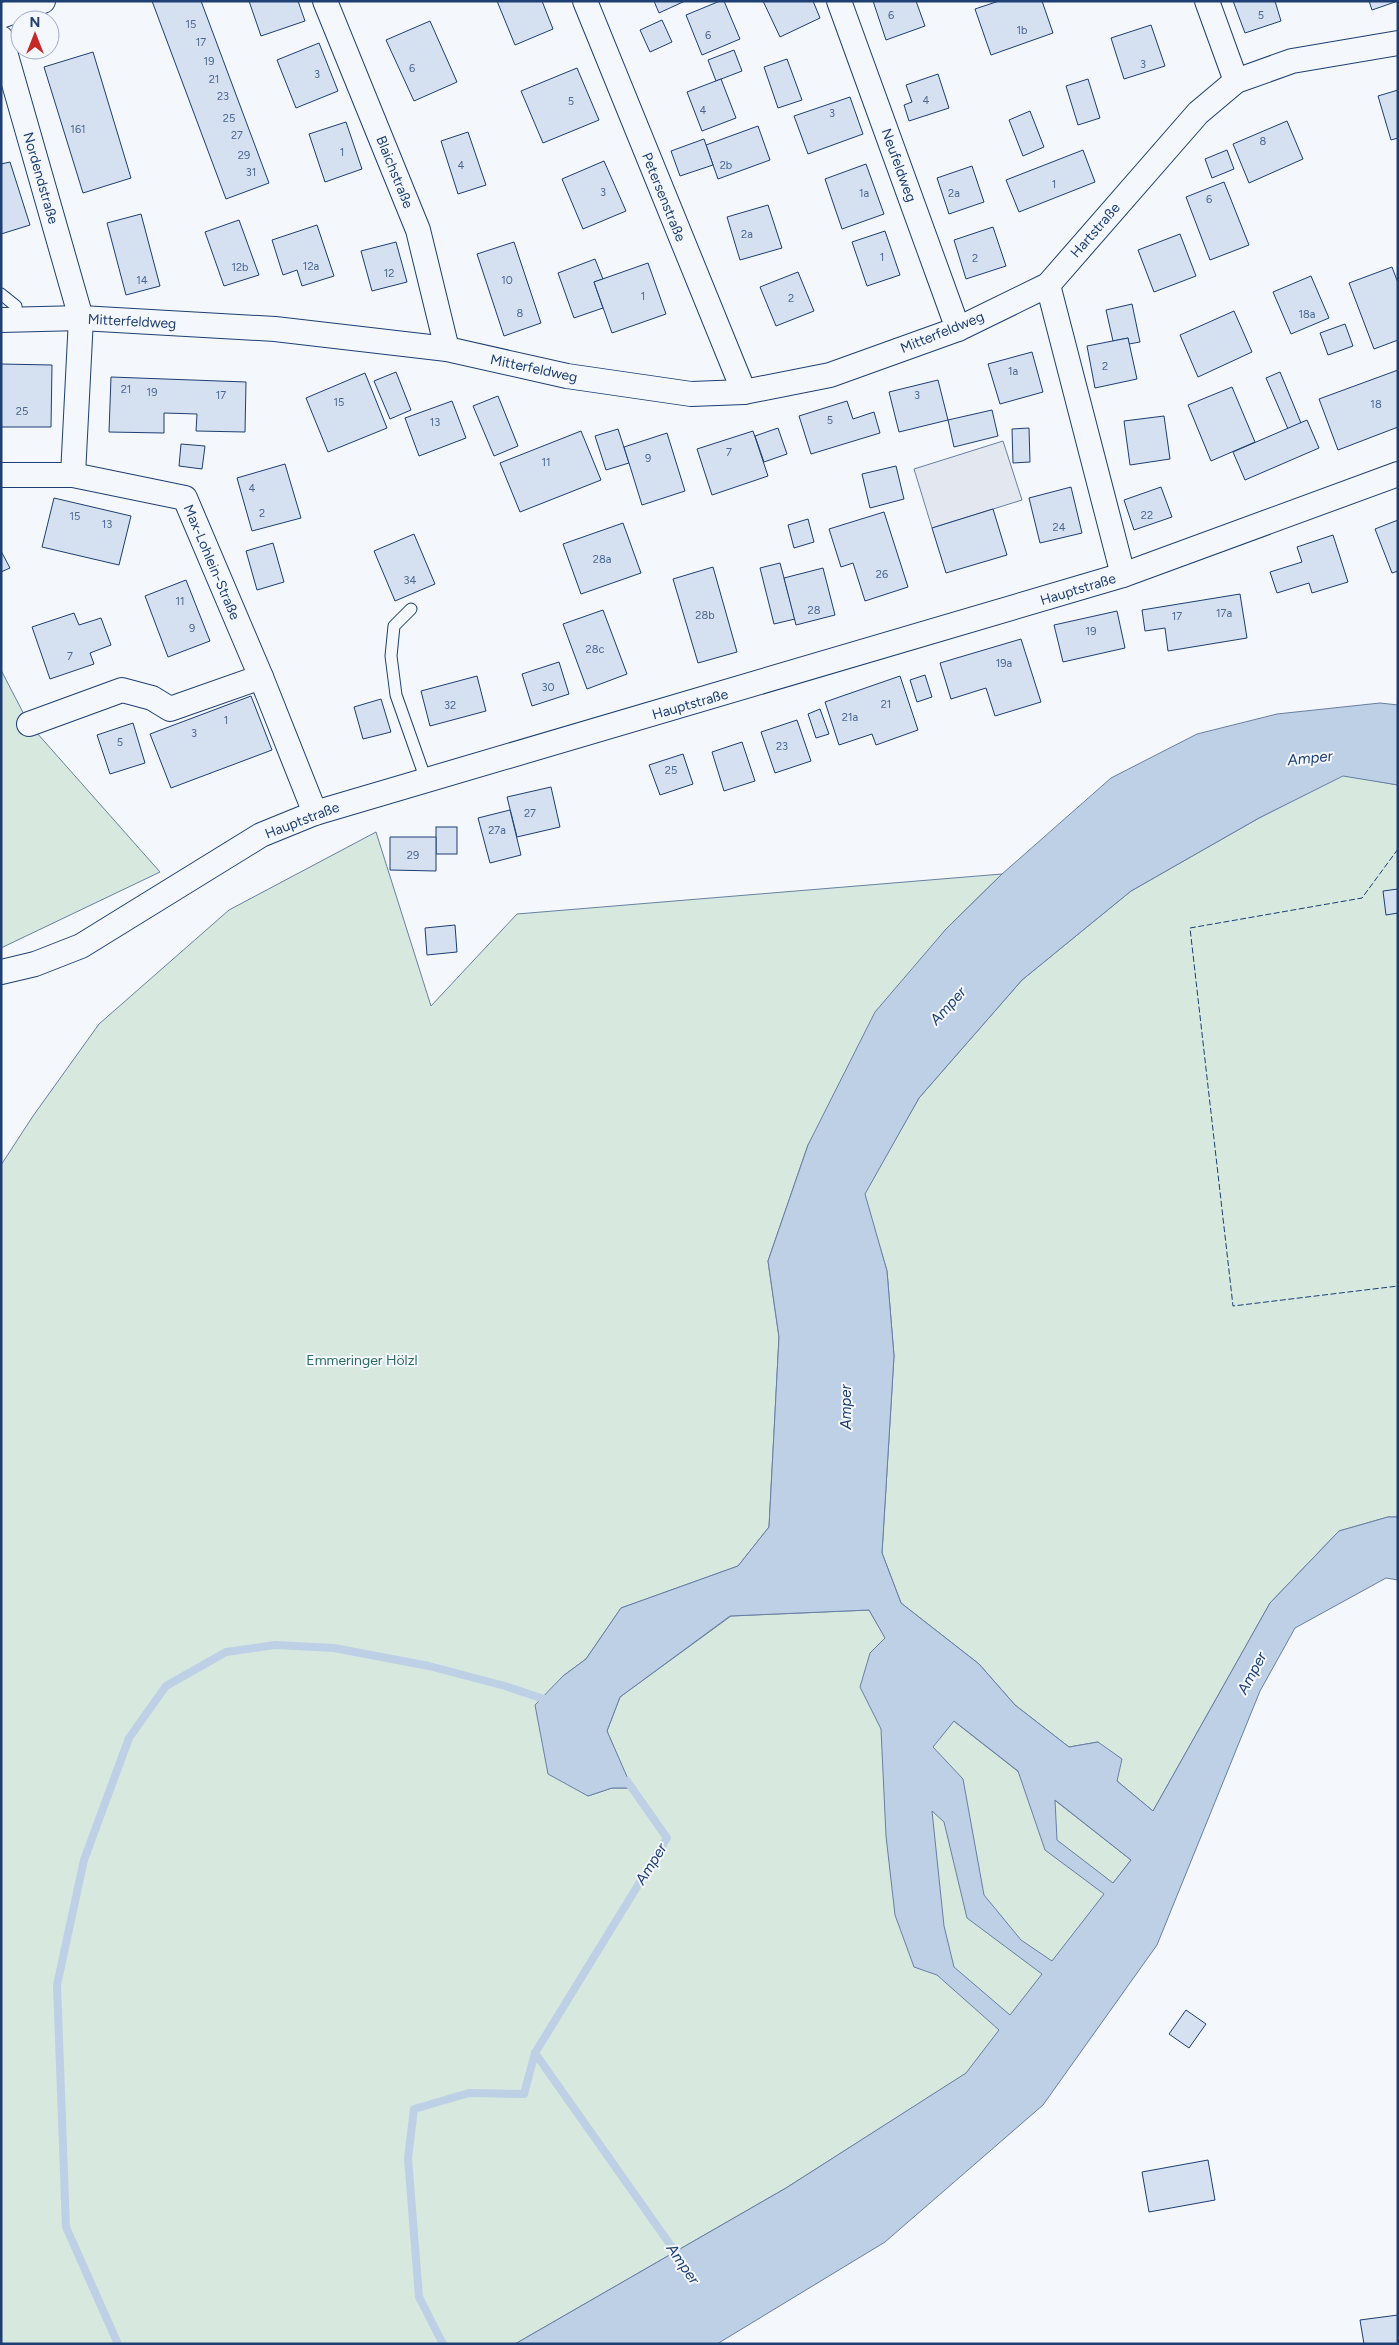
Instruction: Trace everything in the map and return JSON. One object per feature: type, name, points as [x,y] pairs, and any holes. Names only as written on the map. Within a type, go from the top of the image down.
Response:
[{"type":"street","points":[[1,16],[43,1]]},
{"type":"street","name":"Blaichstraße","points":[[325,1],[418,230],[447,350]]},
{"type":"street","name":"Petersenstraße","points":[[585,1],[744,392]]},
{"type":"street","name":"Neufeldweg","points":[[839,1],[958,329]]},
{"type":"street","points":[[1207,1],[1236,81]]},
{"type":"street","name":"Nordendstraße","points":[[1,38],[81,318]]},
{"type":"street","name":"Hartstraße","points":[[1048,284],[1198,114],[1236,81],[1292,61],[1398,42]]},
{"type":"street","points":[[1048,284],[1123,575]]},
{"type":"street","name":"Mitterfeldweg","points":[[9,320],[81,318],[275,329],[447,350],[586,379],[691,394],[744,392],[830,375],[958,329],[1048,284]]},
{"type":"street","points":[[73,474],[81,318]]},
{"type":"street","name":"Max-Lohlein-Straße","points":[[1,475],[73,474],[185,498],[261,677],[315,813]]},
{"type":"street","name":"Hauptstraße","points":[[1,972],[35,964],[81,946],[261,835],[315,813],[1123,575],[1398,474]]},
{"type":"street","points":[[29,724],[122,690],[152,698],[170,709],[261,677]]},
{"type":"lane","points":[[1,294],[16,306],[9,320]]},
{"type":"lane","points":[[411,609],[394,626],[391,656],[396,695],[426,780]]},
{"type":"green space","points":[[1,670],[29,724],[160,872],[1,948]]},
{"type":"green space","points":[[1343,775],[1398,785],[1398,1517],[1388,1517],[1339,1531],[1270,1603],[1153,1811],[1117,1781],[1098,1742],[1069,1747],[1015,1705],[979,1664],[901,1603],[882,1553],[894,1356],[887,1271],[864,1194],[919,1098],[1022,980],[1131,891],[1259,818]]},
{"type":"green space","name":"Emmeringer Hölzl","points":[[376,832],[431,1006],[517,914],[1002,874],[946,929],[808,1145],[768,1261],[779,1337],[769,1527],[738,1566],[621,1608],[586,1659],[563,1676],[588,1796],[612,1788],[631,1788],[607,1731],[620,1697],[731,1616],[869,1610],[918,1693],[1131,1860],[967,2073],[786,2188],[515,2344],[1,2344],[1,1165],[33,1116],[99,1024],[229,910]]},
{"type":"shaded area","points":[[1003,441],[1022,500],[932,528],[914,469]]},
{"type":"water","points":[[1380,703],[1398,705],[1398,785],[1343,776],[1259,818],[1131,891],[1022,980],[919,1098],[865,1194],[887,1271],[894,1356],[882,1553],[901,1603],[979,1664],[1015,1705],[1069,1747],[1098,1742],[1122,1759],[1117,1781],[1153,1811],[1270,1603],[1339,1531],[1388,1517],[1398,1517],[1398,1580],[1386,1578],[1295,1628],[1260,1691],[1157,1945],[1043,2105],[885,2242],[717,2344],[515,2344],[786,2188],[966,2073],[999,2030],[937,1975],[914,1967],[895,1915],[886,1836],[881,1729],[860,1687],[870,1653],[885,1638],[869,1610],[730,1616],[620,1697],[607,1731],[632,1788],[612,1788],[588,1796],[548,1774],[535,1705],[563,1676],[586,1659],[621,1608],[738,1566],[769,1527],[779,1337],[768,1261],[808,1145],[875,1012],[946,929],[1002,874],[1111,778],[1197,734],[1277,714]],"holes":[[[954,1721],[1018,1771],[1045,1850],[1104,1894],[1052,1961],[1021,1940],[984,1895],[963,1779],[933,1747]],[[1055,1800],[1131,1860],[1113,1883],[1057,1840]],[[932,1811],[944,1822],[967,1918],[1042,1974],[1010,2015],[954,1967],[944,1926]]]},
{"type":"building","points":[[152,1],[201,1],[269,183],[226,199]]},
{"type":"building","points":[[249,1],[298,1],[305,21],[261,36]]},
{"type":"building","points":[[497,1],[542,1],[553,29],[515,45]]},
{"type":"building","points":[[654,1],[685,1],[659,13]]},
{"type":"building","points":[[724,1],[740,39],[702,55],[686,15]]},
{"type":"building","points":[[763,1],[813,1],[820,18],[780,37]]},
{"type":"building","points":[[873,1],[916,1],[925,26],[886,40]]},
{"type":"building","points":[[999,1],[1042,1],[1053,33],[991,55],[975,9]]},
{"type":"building","points":[[1233,1],[1275,1],[1281,21],[1245,33]]},
{"type":"building","points":[[1369,1],[1395,1],[1395,2],[1372,10]]},
{"type":"building","points":[[662,20],[672,42],[650,52],[640,30]]},
{"type":"building","points":[[430,21],[457,82],[414,101],[386,40]]},
{"type":"building","points":[[1151,25],[1165,66],[1124,79],[1111,38]]},
{"type":"building","points":[[319,43],[338,91],[296,108],[277,60]]},
{"type":"building","points":[[734,50],[742,71],[716,81],[708,60]]},
{"type":"building","points":[[93,52],[131,178],[83,193],[44,67]]},
{"type":"building","points":[[787,59],[802,100],[778,108],[764,67]]},
{"type":"building","points":[[577,68],[599,120],[543,143],[521,91]]},
{"type":"building","points":[[938,74],[949,108],[909,121],[904,105],[912,102],[906,85]]},
{"type":"building","points":[[721,79],[736,118],[702,131],[687,92]]},
{"type":"building","points":[[1088,79],[1100,118],[1078,125],[1066,86]]},
{"type":"building","points":[[1398,90],[1398,138],[1391,140],[1378,96]]},
{"type":"building","points":[[850,97],[863,134],[808,154],[794,116]]},
{"type":"building","points":[[1030,111],[1044,147],[1023,156],[1009,120]]},
{"type":"building","points":[[1287,121],[1303,159],[1249,183],[1233,144]]},
{"type":"building","points":[[346,122],[362,169],[325,182],[309,134]]},
{"type":"building","points":[[758,126],[770,160],[718,179],[706,145]]},
{"type":"building","points":[[468,132],[486,185],[458,194],[441,141]]},
{"type":"building","points":[[704,139],[713,165],[680,176],[671,151]]},
{"type":"building","points":[[1083,150],[1095,182],[1019,212],[1006,180]]},
{"type":"building","points":[[1227,150],[1234,169],[1212,178],[1205,159]]},
{"type":"building","points":[[604,161],[626,211],[583,229],[562,179]]},
{"type":"building","points":[[10,162],[30,225],[1,234],[1,164]]},
{"type":"building","points":[[866,164],[884,214],[842,229],[825,179]]},
{"type":"building","points":[[972,166],[984,202],[949,214],[937,178]]},
{"type":"building","points":[[1224,182],[1249,245],[1210,260],[1186,197]]},
{"type":"building","points":[[768,205],[782,248],[740,260],[727,217]]},
{"type":"building","points":[[141,214],[160,286],[126,295],[107,223]]},
{"type":"building","points":[[239,220],[259,275],[224,286],[205,232]]},
{"type":"building","points":[[317,225],[334,276],[302,286],[297,270],[283,275],[272,240]]},
{"type":"building","points":[[993,227],[1006,266],[966,279],[954,240]]},
{"type":"building","points":[[885,231],[900,275],[867,286],[852,242]]},
{"type":"building","points":[[1180,234],[1196,276],[1154,292],[1138,250]]},
{"type":"building","points":[[396,242],[407,282],[372,291],[361,251]]},
{"type":"building","points":[[514,242],[541,323],[504,336],[477,254]]},
{"type":"building","points":[[595,259],[603,279],[594,282],[603,308],[574,318],[558,273]]},
{"type":"building","points":[[648,263],[666,314],[612,333],[594,282]]},
{"type":"building","points":[[1392,267],[1398,283],[1398,340],[1374,349],[1349,283]]},
{"type":"building","points":[[798,272],[814,311],[776,326],[760,287]]},
{"type":"building","points":[[1311,276],[1329,318],[1291,334],[1273,292]]},
{"type":"building","points":[[1132,304],[1140,342],[1129,344],[1128,338],[1113,341],[1106,310]]},
{"type":"building","points":[[1234,311],[1252,352],[1198,377],[1180,335]]},
{"type":"building","points":[[1345,324],[1353,346],[1328,355],[1320,333]]},
{"type":"building","points":[[1128,338],[1137,379],[1095,388],[1087,346]]},
{"type":"building","points":[[1032,352],[1043,392],[1000,404],[988,364]]},
{"type":"building","points":[[1,364],[52,365],[51,427],[1,427]]},
{"type":"building","points":[[1398,370],[1398,427],[1338,450],[1319,399]]},
{"type":"building","points":[[396,372],[411,410],[390,419],[374,381]]},
{"type":"building","points":[[1280,372],[1301,423],[1288,429],[1266,378]]},
{"type":"building","points":[[365,373],[387,428],[328,452],[306,398]]},
{"type":"building","points":[[111,377],[246,382],[245,432],[196,431],[197,414],[164,413],[164,433],[109,432]]},
{"type":"building","points":[[938,380],[948,420],[899,432],[889,392]]},
{"type":"building","points":[[1232,387],[1255,442],[1211,461],[1188,405]]},
{"type":"building","points":[[498,396],[518,446],[494,456],[473,406]]},
{"type":"building","points":[[452,401],[466,438],[419,456],[405,418]]},
{"type":"building","points":[[847,401],[853,419],[874,412],[880,433],[811,454],[799,416]]},
{"type":"building","points":[[992,410],[998,436],[954,447],[948,420]]},
{"type":"building","points":[[1164,416],[1170,459],[1130,465],[1124,421]]},
{"type":"building","points":[[1307,420],[1319,448],[1245,480],[1233,452]]},
{"type":"building","points":[[778,428],[787,454],[764,462],[755,436]]},
{"type":"building","points":[[1029,428],[1030,462],[1013,463],[1012,429]]},
{"type":"building","points":[[618,429],[629,463],[606,470],[595,436]]},
{"type":"building","points":[[581,431],[601,480],[520,512],[500,463]]},
{"type":"building","points":[[753,431],[768,476],[712,495],[697,449]]},
{"type":"building","points":[[667,433],[685,491],[642,505],[624,447]]},
{"type":"building","points":[[181,444],[205,446],[202,469],[179,466]]},
{"type":"building","points":[[285,464],[301,518],[252,531],[237,478]]},
{"type":"building","points":[[896,466],[904,499],[870,508],[862,474]]},
{"type":"building","points":[[1071,487],[1082,533],[1040,543],[1029,498]]},
{"type":"building","points":[[1161,487],[1172,517],[1134,530],[1124,500]]},
{"type":"building","points":[[54,498],[131,516],[119,565],[42,547]]},
{"type":"building","points":[[993,509],[1007,555],[946,573],[932,528]]},
{"type":"building","points":[[884,512],[908,587],[865,601],[853,563],[841,567],[829,529]]},
{"type":"building","points":[[808,519],[814,542],[794,548],[788,525]]},
{"type":"building","points":[[1398,520],[1398,571],[1392,573],[1375,529]]},
{"type":"building","points":[[623,523],[641,573],[581,594],[563,544]]},
{"type":"building","points":[[414,534],[435,584],[395,601],[374,551]]},
{"type":"building","points":[[1333,535],[1348,582],[1312,593],[1309,583],[1277,593],[1270,572],[1302,562],[1297,547]]},
{"type":"building","points":[[273,543],[284,582],[257,590],[246,551]]},
{"type":"building","points":[[1,551],[10,568],[1,572]]},
{"type":"building","points":[[780,563],[795,619],[774,624],[760,568]]},
{"type":"building","points":[[713,567],[737,652],[698,663],[673,579]]},
{"type":"building","points":[[823,568],[835,615],[796,625],[784,578]]},
{"type":"building","points":[[186,580],[210,641],[168,657],[145,596]]},
{"type":"building","points":[[1240,594],[1247,638],[1168,651],[1165,628],[1145,631],[1142,610]]},
{"type":"building","points":[[603,610],[627,674],[587,689],[563,624]]},
{"type":"building","points":[[1117,611],[1125,648],[1063,662],[1054,625]]},
{"type":"building","points":[[74,613],[79,625],[101,618],[111,645],[90,653],[94,664],[50,679],[32,627]]},
{"type":"building","points":[[1021,639],[1041,702],[995,716],[986,688],[951,699],[940,663]]},
{"type":"building","points":[[559,662],[569,694],[532,706],[522,674]]},
{"type":"building","points":[[925,675],[932,697],[917,702],[910,680]]},
{"type":"building","points":[[477,676],[486,711],[430,726],[421,691]]},
{"type":"building","points":[[900,676],[918,730],[876,745],[872,734],[839,745],[825,702]]},
{"type":"building","points":[[251,696],[272,750],[171,788],[150,734]]},
{"type":"building","points":[[381,699],[391,732],[363,739],[354,707]]},
{"type":"building","points":[[820,709],[829,734],[816,738],[808,714]]},
{"type":"building","points":[[797,720],[811,761],[775,773],[761,732]]},
{"type":"building","points":[[133,723],[145,763],[110,774],[97,735]]},
{"type":"building","points":[[742,742],[755,781],[724,791],[712,752]]},
{"type":"building","points":[[683,754],[693,784],[660,795],[649,765]]},
{"type":"building","points":[[551,787],[560,827],[517,837],[507,797]]},
{"type":"building","points":[[510,810],[521,855],[490,863],[478,818]]},
{"type":"building","points":[[436,827],[457,827],[457,854],[436,854]]},
{"type":"building","points":[[390,837],[436,837],[436,871],[390,870]]},
{"type":"building","points":[[1398,889],[1398,913],[1386,915],[1383,891]]},
{"type":"building","points":[[455,925],[457,952],[427,955],[425,928]]},
{"type":"building","points":[[1186,2010],[1206,2024],[1189,2048],[1169,2034]]},
{"type":"building","points":[[1208,2160],[1215,2200],[1149,2212],[1142,2172]]},
{"type":"building","points":[[1398,2315],[1398,2344],[1364,2344],[1360,2320]]},
{"type":"waterway","points":[[118,2344],[66,2227],[57,1985],[84,1860],[129,1738],[166,1686],[226,1652],[275,1645],[334,1648],[429,1666],[505,1686],[550,1701]]},
{"type":"waterway","points":[[443,2344],[419,2297],[408,2158],[414,2109],[469,2093],[524,2094],[535,2053],[667,1838],[627,1781]]},
{"type":"waterway","name":"Amper","points":[[535,2053],[681,2260]]},
{"type":"fence","points":[[1398,849],[1362,898],[1190,928],[1233,1306],[1398,1286]]}]
